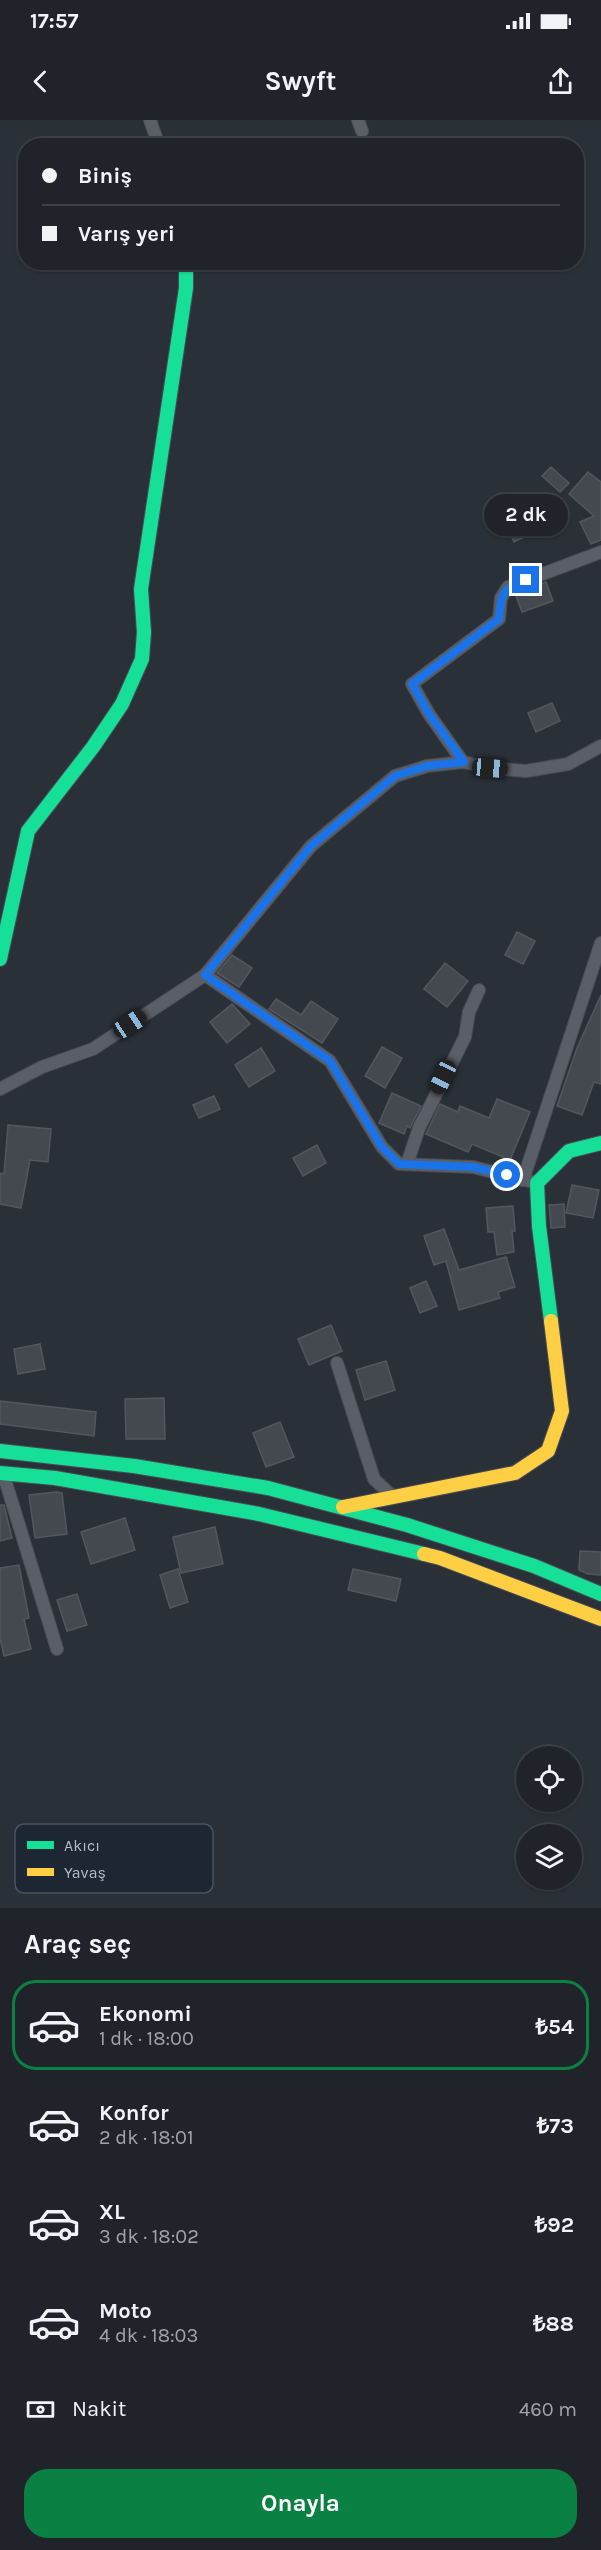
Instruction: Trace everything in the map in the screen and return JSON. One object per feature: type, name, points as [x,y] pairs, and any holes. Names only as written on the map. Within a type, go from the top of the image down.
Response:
[{"type":"main road","points":[[0,959],[28,831],[93,747],[122,704],[142,659],[144,632],[141,589],[186,288],[186,270]]},
{"type":"main road","points":[[342,1508],[514,1473],[548,1451],[562,1411],[539,1226],[530,1181],[569,1151],[601,1143]]},
{"type":"main road","points":[[0,1451],[145,1468],[268,1488],[407,1525],[534,1566],[601,1594]]},
{"type":"main road","points":[[2,1473],[55,1478],[259,1514],[440,1558],[566,1604],[601,1620]]},
{"type":"street","points":[[150,120],[156,138]]},
{"type":"street","points":[[464,762],[429,714],[412,684],[499,619],[501,598],[508,587],[601,552]]},
{"type":"street","points":[[0,1089],[42,1067],[93,1049],[205,975],[311,846],[395,776],[427,766],[464,762],[490,768],[526,771],[568,764],[601,746]]},
{"type":"street","points":[[205,975],[330,1061],[382,1147],[399,1164],[473,1167],[530,1181],[601,943]]},
{"type":"street","points":[[407,1164],[419,1128],[465,1037],[469,1012],[479,990]]},
{"type":"street","points":[[337,1364],[374,1479],[393,1497]]},
{"type":"street","points":[[2,1473],[57,1649]]},
{"type":"building","points":[[551,467],[569,483],[560,492],[542,476]]},
{"type":"building","points":[[588,472],[601,482],[601,540],[591,544],[580,522],[594,516],[569,494]]},
{"type":"building","points":[[546,509],[553,523],[514,542],[505,522],[525,512],[528,518]]},
{"type":"building","points":[[546,582],[553,601],[522,612],[515,593]]},
{"type":"building","points":[[552,703],[560,721],[536,732],[528,713]]},
{"type":"building","points":[[517,932],[535,941],[523,964],[505,955]]},
{"type":"building","points":[[232,955],[252,968],[239,987],[217,973]]},
{"type":"building","points":[[445,963],[468,981],[447,1007],[424,989]]},
{"type":"building","points":[[601,995],[601,1084],[594,1082],[582,1115],[557,1106],[577,1048]]},
{"type":"building","points":[[276,999],[301,1015],[311,1001],[338,1019],[322,1043],[269,1009]]},
{"type":"building","points":[[232,1004],[250,1024],[227,1043],[210,1022]]},
{"type":"building","points":[[382,1047],[402,1058],[385,1088],[365,1076]]},
{"type":"building","points":[[261,1048],[275,1071],[249,1087],[235,1065]]},
{"type":"building","points":[[392,1093],[421,1106],[410,1128],[407,1126],[404,1134],[379,1123]]},
{"type":"building","points":[[214,1096],[220,1109],[199,1118],[193,1105]]},
{"type":"building","points":[[497,1099],[530,1112],[510,1160],[472,1144],[468,1152],[426,1134],[440,1104],[458,1112],[460,1106],[489,1118]]},
{"type":"building","points":[[8,1125],[51,1129],[48,1162],[30,1160],[21,1208],[0,1204],[0,1173],[4,1174]]},
{"type":"building","points":[[317,1145],[326,1163],[303,1176],[293,1158]]},
{"type":"building","points":[[572,1185],[599,1190],[593,1218],[566,1213]]},
{"type":"building","points":[[564,1204],[565,1227],[551,1228],[549,1205]]},
{"type":"building","points":[[513,1206],[514,1252],[497,1255],[494,1232],[488,1232],[486,1208]]},
{"type":"building","points":[[444,1229],[459,1270],[506,1257],[515,1287],[498,1292],[500,1298],[459,1310],[446,1261],[434,1265],[424,1236]]},
{"type":"building","points":[[426,1281],[437,1306],[420,1313],[410,1288]]},
{"type":"building","points":[[331,1325],[342,1351],[309,1365],[298,1339]]},
{"type":"building","points":[[40,1344],[45,1369],[18,1374],[14,1349]]},
{"type":"building","points":[[386,1361],[395,1390],[365,1400],[356,1370]]},
{"type":"building","points":[[164,1398],[165,1439],[126,1439],[125,1399]]},
{"type":"building","points":[[0,1401],[96,1412],[94,1436],[0,1424]]},
{"type":"building","points":[[280,1422],[294,1457],[266,1467],[253,1433]]},
{"type":"building","points":[[62,1493],[67,1534],[35,1538],[29,1495]]},
{"type":"building","points":[[0,1505],[4,1505],[12,1538],[0,1541]]},
{"type":"building","points":[[125,1518],[135,1550],[91,1564],[81,1532]]},
{"type":"building","points":[[215,1527],[223,1564],[181,1573],[173,1537]]},
{"type":"building","points":[[580,1551],[601,1552],[601,1575],[588,1574],[579,1570]]},
{"type":"building","points":[[19,1565],[29,1618],[24,1619],[31,1649],[4,1656],[0,1638],[0,1568]]},
{"type":"building","points":[[178,1569],[188,1602],[170,1608],[160,1575]]},
{"type":"building","points":[[353,1569],[401,1579],[396,1601],[348,1590]]},
{"type":"building","points":[[77,1594],[87,1625],[67,1631],[57,1600]]},
{"type":"traffic: fast","points":[[0,959],[28,831],[93,747],[122,704],[142,659],[144,632],[141,589],[186,288],[186,270]]},
{"type":"traffic: fast","points":[[551,1321],[539,1226],[537,1183],[569,1151],[601,1143]]},
{"type":"traffic: fast","points":[[0,1451],[134,1466],[268,1488],[407,1525],[534,1566],[601,1594]]},
{"type":"traffic: fast","points":[[0,1473],[55,1478],[259,1514],[424,1554]]},
{"type":"traffic: slow","points":[[343,1507],[515,1473],[548,1451],[562,1411],[551,1321]]},
{"type":"traffic: slow","points":[[424,1554],[601,1619]]},
{"type":"route","points":[[507,1175],[473,1167],[399,1164],[382,1147],[330,1061],[205,975],[311,846],[395,776],[427,766],[464,762],[429,714],[412,684],[499,619],[501,598],[508,587],[526,580]]}]
